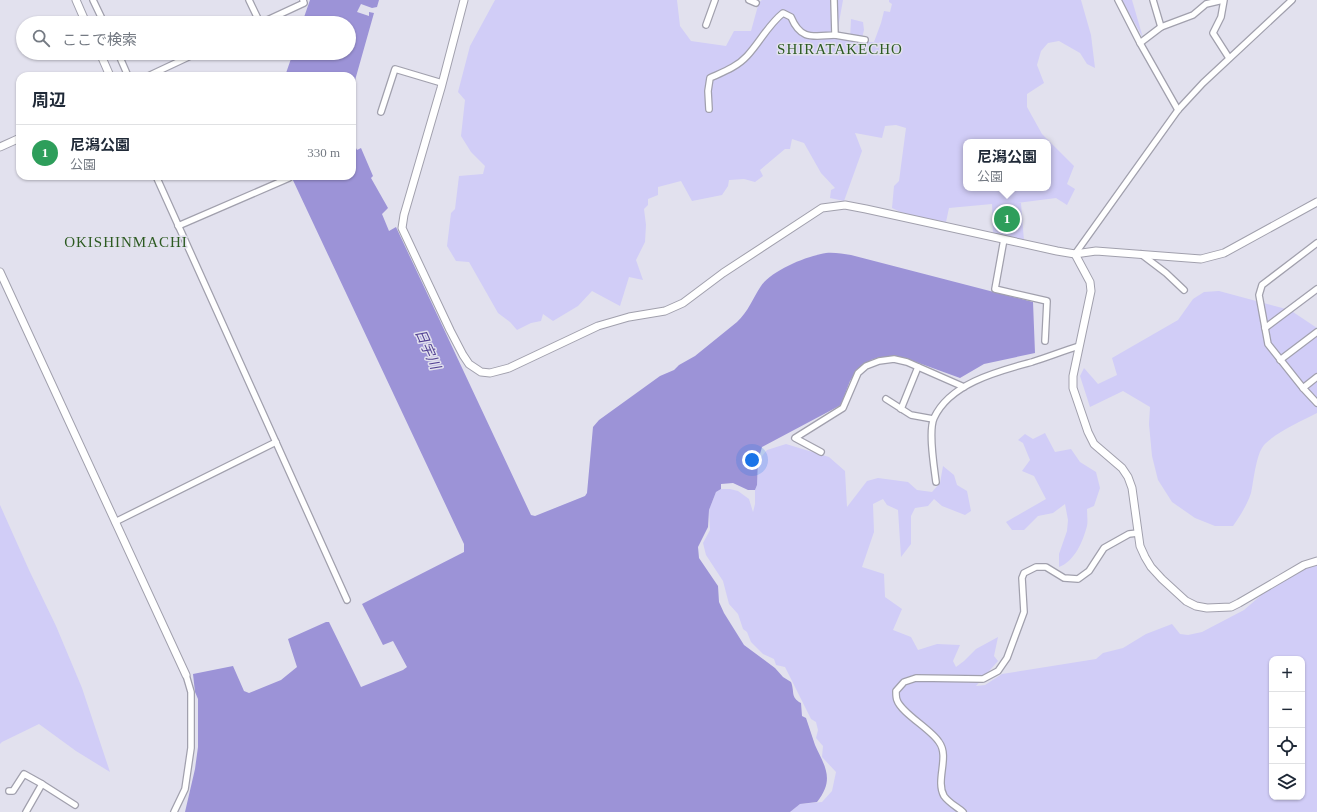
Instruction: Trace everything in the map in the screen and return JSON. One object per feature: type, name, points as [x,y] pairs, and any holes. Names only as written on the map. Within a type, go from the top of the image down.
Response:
[{"type":"street","points":[[76,0],[83,16]]},
{"type":"street","points":[[93,0],[101,16]]},
{"type":"street","points":[[248,0],[256,16]]},
{"type":"street","points":[[275,16],[304,3],[303,0]]},
{"type":"street","points":[[464,0],[404,215],[402,228],[463,355],[469,364],[481,372],[490,373],[509,368],[598,326],[629,317],[666,311],[683,304],[723,273],[822,208],[845,205],[852,206],[1075,254],[1096,250],[1200,259],[1235,247],[1317,202]]},
{"type":"street","points":[[706,25],[715,0]]},
{"type":"street","points":[[749,0],[756,3]]},
{"type":"street","points":[[834,0],[835,35]]},
{"type":"street","points":[[1118,0],[1140,43],[1178,110]]},
{"type":"street","points":[[1153,0],[1161,27]]},
{"type":"street","points":[[1140,43],[1161,27],[1193,15],[1206,4],[1224,0],[1221,17],[1213,33],[1229,58]]},
{"type":"street","points":[[1075,254],[1178,110],[1203,83],[1292,0]]},
{"type":"street","points":[[709,109],[708,91],[710,78],[732,68],[746,57],[765,30],[783,13],[791,17],[799,31],[808,37],[835,35],[865,40]]},
{"type":"street","points":[[103,60],[108,72]]},
{"type":"street","points":[[121,60],[126,72]]},
{"type":"street","points":[[157,72],[182,60]]},
{"type":"street","points":[[381,112],[395,69],[442,83]]},
{"type":"street","points":[[0,147],[16,140]]},
{"type":"street","points":[[158,180],[347,600]]},
{"type":"street","points":[[178,226],[284,180]]},
{"type":"street","points":[[1004,239],[995,289],[1047,301],[1045,341]]},
{"type":"street","points":[[1317,243],[1262,285],[1259,295],[1268,344],[1317,403]]},
{"type":"street","points":[[1075,254],[1090,282],[1091,291],[1079,346],[1073,388],[1088,432],[1094,444],[1122,468],[1128,476],[1132,488],[1140,546],[1144,557],[1151,567],[1186,600],[1196,606],[1222,608],[1239,603],[1304,565],[1317,561]]},
{"type":"street","points":[[1140,254],[1166,272],[1184,290]]},
{"type":"street","points":[[0,272],[186,675],[191,692],[192,748],[185,789],[174,812]]},
{"type":"street","points":[[1265,328],[1317,289]]},
{"type":"street","points":[[1280,360],[1317,332]]},
{"type":"street","points":[[936,482],[931,445],[934,419],[941,407],[951,396],[964,387],[999,371],[1079,346]]},
{"type":"street","points":[[821,452],[795,438],[843,408],[858,373],[866,366],[880,361],[894,359],[907,362],[964,387]]},
{"type":"street","points":[[901,409],[918,367]]},
{"type":"street","points":[[1303,388],[1317,377]]},
{"type":"street","points":[[886,399],[911,415],[934,419]]},
{"type":"street","points":[[115,522],[276,442]]},
{"type":"street","points":[[963,812],[945,797],[941,789],[943,749],[939,741],[897,701],[896,691],[904,682],[916,678],[983,679],[998,671],[1007,658],[1024,612],[1022,578],[1024,573],[1036,567],[1046,567],[1064,578],[1078,579],[1089,571],[1104,548],[1129,534],[1138,533]]},
{"type":"street","points":[[9,792],[13,791],[24,774],[75,805]]},
{"type":"street","points":[[26,812],[42,784]]},
{"type":"shaded area","points":[[495,0],[677,0],[680,26],[691,41],[726,46],[734,31],[751,31],[759,2],[762,0],[843,0],[836,39],[850,40],[851,19],[863,22],[864,30],[861,42],[874,42],[884,11],[890,12],[892,4],[889,0],[1081,0],[1091,35],[1095,68],[1087,64],[1080,53],[1059,41],[1048,43],[1041,51],[1037,65],[1044,83],[1027,94],[1027,107],[1042,134],[1047,139],[963,139],[963,191],[1051,191],[1051,143],[1074,166],[1067,184],[1075,189],[1067,205],[1056,198],[1017,203],[1021,203],[1024,241],[993,235],[992,204],[949,208],[946,222],[905,214],[892,208],[894,186],[899,181],[906,128],[896,125],[885,126],[882,138],[855,133],[862,151],[844,201],[830,198],[831,190],[835,188],[821,173],[804,143],[792,139],[790,149],[785,149],[760,170],[763,176],[755,182],[744,179],[729,180],[728,186],[722,195],[692,201],[681,181],[658,187],[658,195],[648,199],[648,205],[644,209],[646,225],[645,242],[636,260],[643,280],[629,277],[620,306],[592,291],[578,306],[553,321],[543,314],[541,321],[531,323],[517,330],[510,322],[498,313],[469,262],[456,261],[447,246],[451,213],[455,209],[459,176],[483,174],[485,166],[471,152],[461,136],[465,100],[458,92],[470,46]]},
{"type":"shaded area","points":[[1122,0],[1132,0],[1143,38]]},
{"type":"shaded area","points":[[1219,291],[1290,310],[1317,328],[1317,413],[1277,434],[1263,447],[1256,466],[1251,493],[1233,526],[1215,526],[1195,518],[1172,502],[1158,480],[1152,456],[1149,424],[1150,407],[1123,391],[1090,407],[1080,376],[1084,368],[1098,384],[1117,375],[1112,358],[1178,320],[1193,299],[1204,292]]},
{"type":"shaded area","points":[[1045,433],[1055,452],[1071,449],[1080,462],[1096,472],[1100,488],[1094,506],[1087,509],[1087,526],[1078,550],[1070,560],[1059,567],[1059,554],[1067,531],[1068,520],[1065,504],[1053,513],[1038,516],[1024,530],[1012,530],[1006,522],[1046,499],[1034,476],[1022,471],[1030,460],[1023,443],[1018,440],[1025,434],[1033,439]]},
{"type":"shaded area","points":[[786,444],[829,457],[845,471],[847,507],[867,481],[878,478],[908,482],[917,490],[932,492],[940,483],[943,466],[954,475],[957,485],[967,491],[971,511],[965,515],[942,506],[934,499],[928,506],[915,508],[911,516],[911,544],[901,557],[898,510],[887,505],[883,499],[873,504],[874,532],[862,567],[884,574],[885,597],[902,609],[893,630],[911,637],[918,650],[937,644],[960,645],[953,661],[956,667],[976,649],[998,637],[994,656],[998,661],[976,686],[985,685],[1002,674],[1096,659],[1103,653],[1123,648],[1146,634],[1172,624],[1180,634],[1188,635],[1202,632],[1244,610],[1295,566],[1317,559],[1317,812],[790,812],[800,804],[822,802],[832,791],[836,772],[822,757],[823,746],[816,738],[818,730],[816,722],[811,719],[785,667],[776,665],[774,659],[763,654],[751,642],[747,632],[743,629],[738,614],[729,604],[723,581],[706,555],[703,543],[710,530],[709,510],[716,492],[721,489],[738,491],[749,499],[753,512],[755,504],[755,490],[757,485],[758,461],[767,450]]},
{"type":"shaded area","points":[[0,505],[56,626],[82,688],[110,772],[76,751],[39,724],[0,744]]},
{"type":"water","points":[[310,0],[379,0],[377,7],[372,8],[361,4],[357,12],[369,16],[369,12],[374,13],[356,77],[356,72],[286,72],[291,60],[356,60],[356,16],[304,16]]},
{"type":"water","name":"日宇川","points":[[356,148],[357,150],[361,148],[373,176],[371,178],[388,208],[382,214],[389,231],[396,227],[531,515],[535,516],[585,496],[587,493],[593,427],[599,420],[660,376],[674,370],[679,365],[695,356],[737,322],[766,280],[781,269],[790,265],[809,257],[826,253],[851,255],[1033,302],[1035,353],[984,364],[960,378],[905,358],[880,357],[871,360],[859,368],[850,381],[841,405],[762,447],[758,461],[757,485],[755,490],[748,490],[733,483],[721,484],[721,489],[716,492],[709,510],[708,527],[698,547],[699,558],[718,586],[719,602],[724,613],[744,645],[791,682],[795,699],[801,703],[802,716],[806,718],[815,745],[825,767],[827,780],[826,786],[817,802],[800,804],[790,812],[185,812],[195,769],[198,747],[198,699],[195,692],[193,674],[233,666],[244,691],[249,693],[281,680],[297,667],[288,639],[326,622],[329,622],[361,687],[403,670],[407,667],[393,641],[383,645],[362,604],[464,552],[464,544],[293,180],[356,180]]},
{"type":"place","name":"尼潟公園","points":[[1007,219]]},
{"type":"district","name":"SHIRATAKECHO","points":[[840,49]]},
{"type":"district","name":"OKISHINMACHI","points":[[126,242]]}]
